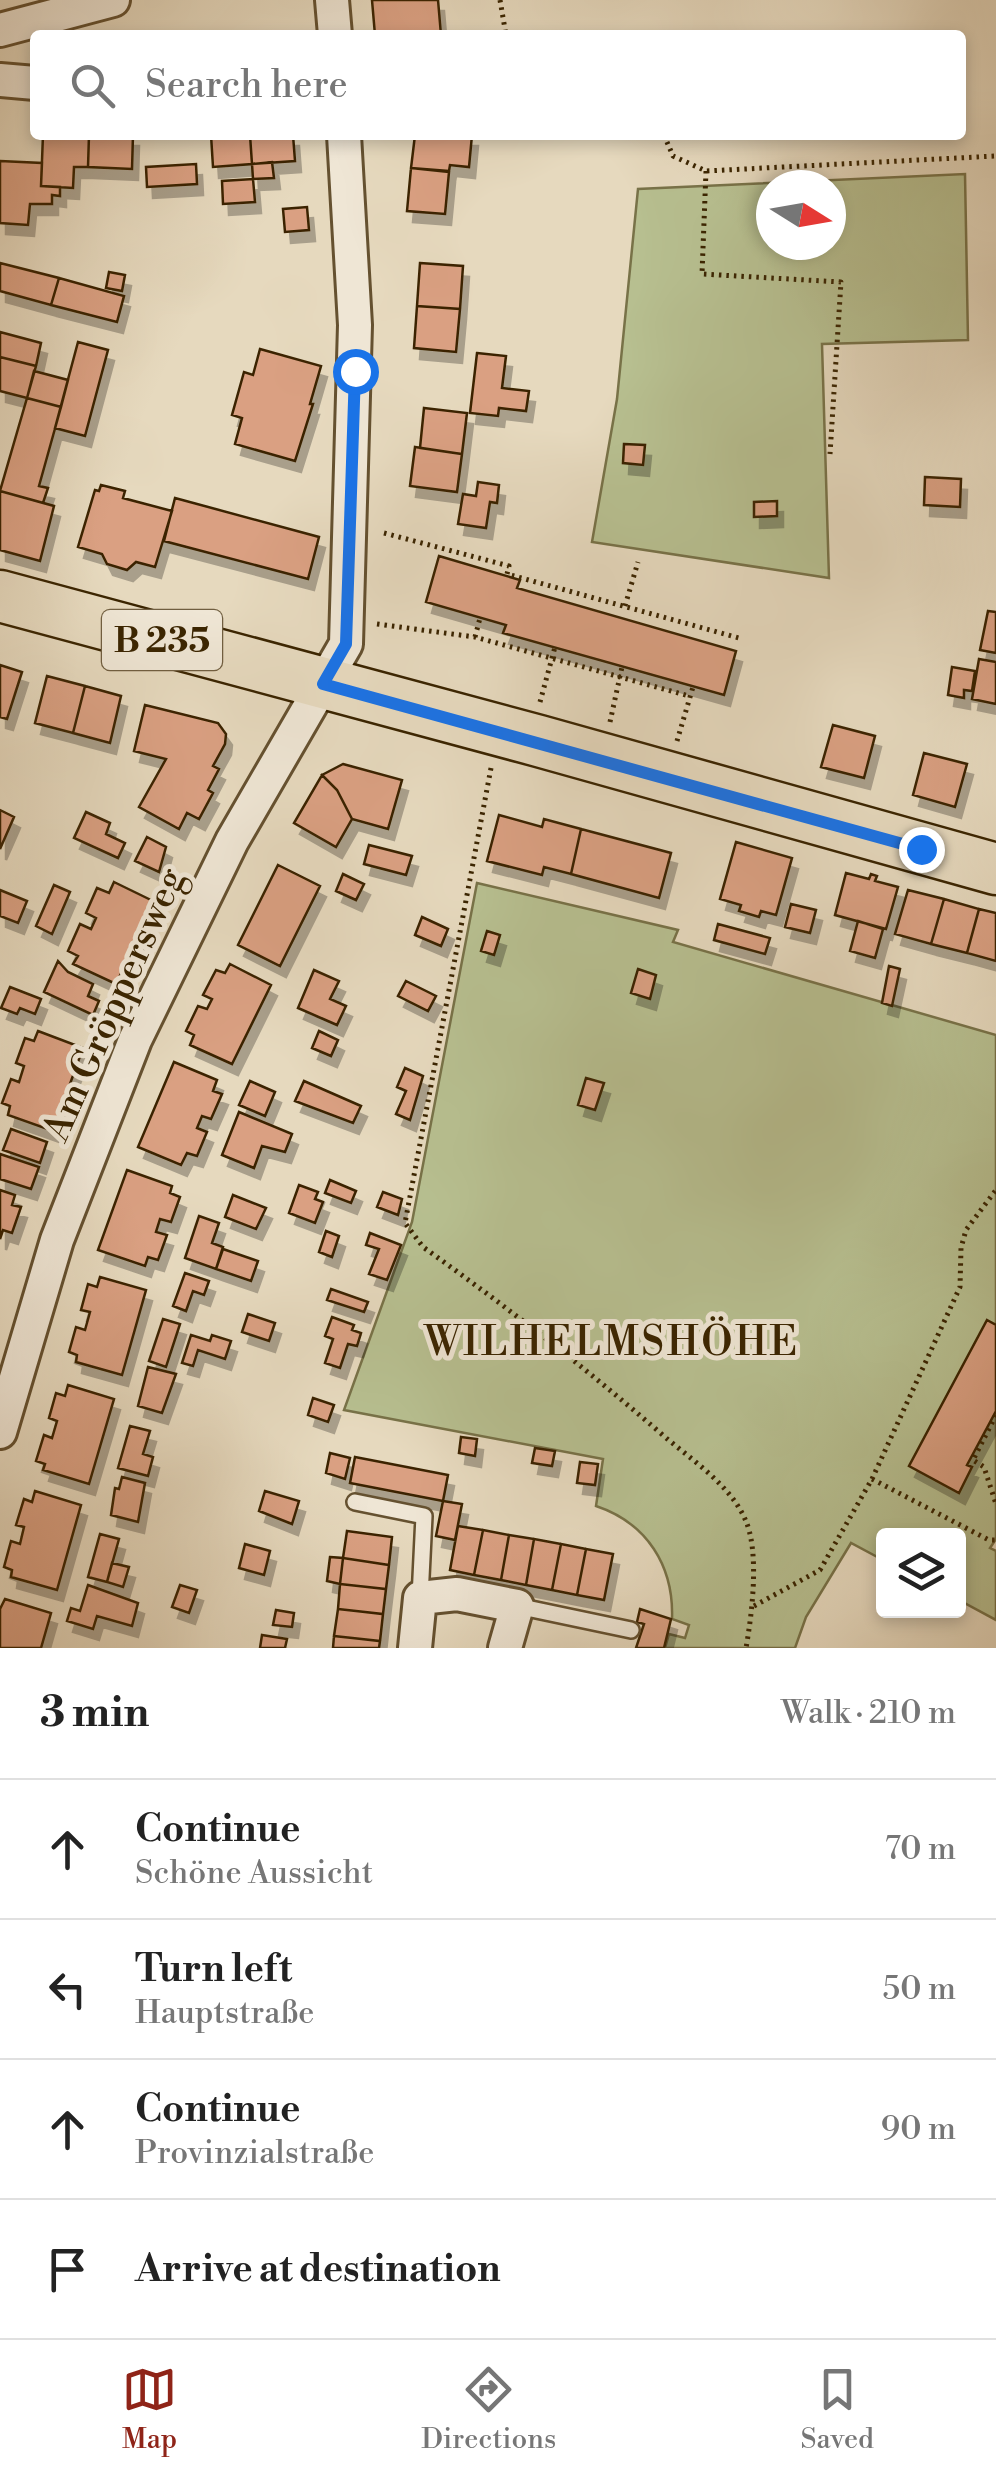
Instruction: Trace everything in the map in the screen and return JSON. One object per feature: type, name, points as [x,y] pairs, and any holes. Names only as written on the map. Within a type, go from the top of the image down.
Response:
[{"type":"main road","name":"B 235","points":[[0,596],[601,758],[996,870]]},
{"type":"street","points":[[0,30],[112,0]]},
{"type":"street","points":[[332,0],[335,30]]},
{"type":"street","points":[[0,80],[30,83]]},
{"type":"street","name":"Am Gröppersweg","points":[[0,1432],[56,1240],[134,1040],[232,841],[346,644],[356,325],[344,140]]},
{"type":"street","points":[[415,1648],[420,1598],[457,1594],[517,1606],[504,1648]]},
{"type":"lane","points":[[355,1502],[424,1516],[420,1598]]},
{"type":"lane","points":[[517,1606],[631,1630]]},
{"type":"path","points":[[500,0],[505,30]]},
{"type":"path","points":[[666,140],[673,156],[706,171],[996,156]]},
{"type":"path","points":[[706,171],[702,274],[842,282],[830,454]]},
{"type":"path","points":[[384,533],[510,566],[508,574],[739,638]]},
{"type":"path","points":[[625,606],[638,562]]},
{"type":"path","points":[[475,637],[480,618]]},
{"type":"path","points":[[377,624],[475,637],[689,696]]},
{"type":"path","points":[[555,647],[523,737],[405,1223],[423,1247],[578,1362],[720,1485],[746,1519],[754,1606],[746,1648]]},
{"type":"path","points":[[601,758],[622,667]]},
{"type":"path","points":[[668,777],[693,687]]},
{"type":"path","points":[[754,1606],[820,1570],[872,1479],[960,1288],[966,1230],[996,1190]]},
{"type":"path","points":[[996,1415],[973,1460],[984,1467],[996,1504]]},
{"type":"path","points":[[872,1479],[989,1540],[996,1540]]},
{"type":"green space","points":[[965,174],[968,340],[822,344],[829,578],[592,542],[617,399],[638,189],[756,184],[756,260],[846,260],[846,179]]},
{"type":"green space","points":[[477,883],[678,930],[673,942],[996,1035],[996,1539],[990,1548],[996,1551],[996,1620],[966,1604],[966,1528],[876,1528],[876,1556],[851,1543],[806,1617],[795,1648],[665,1648],[669,1634],[685,1638],[689,1625],[672,1619],[668,1581],[654,1549],[630,1523],[596,1506],[603,1459],[344,1410],[412,1222]]},
{"type":"building","points":[[372,0],[438,0],[441,30],[375,30]]},
{"type":"building","points":[[43,140],[89,140],[88,167],[74,167],[73,188],[41,186]]},
{"type":"building","points":[[89,140],[133,140],[132,169],[88,167]]},
{"type":"building","points":[[211,140],[250,140],[252,164],[213,167]]},
{"type":"building","points":[[250,140],[293,140],[295,161],[252,164]]},
{"type":"building","points":[[414,140],[472,140],[469,167],[450,165],[449,171],[411,168]]},
{"type":"building","points":[[0,161],[42,163],[41,186],[60,187],[60,196],[52,195],[52,204],[30,204],[28,225],[0,223]]},
{"type":"building","points":[[272,162],[274,178],[253,179],[252,164]]},
{"type":"building","points":[[196,164],[197,184],[147,187],[146,167]]},
{"type":"building","points":[[411,168],[449,172],[445,214],[407,211]]},
{"type":"building","points":[[253,179],[255,202],[223,204],[222,181]]},
{"type":"building","points":[[307,207],[309,230],[285,232],[283,209]]},
{"type":"building","points":[[0,263],[59,278],[51,305],[0,291]]},
{"type":"building","points":[[420,263],[463,266],[460,309],[417,306]]},
{"type":"building","points":[[109,272],[125,275],[122,291],[106,288]]},
{"type":"building","points":[[59,278],[124,296],[117,322],[51,305]]},
{"type":"building","points":[[417,306],[460,309],[456,352],[414,348]]},
{"type":"building","points":[[0,332],[41,343],[36,366],[0,357]]},
{"type":"building","points":[[78,342],[108,350],[85,436],[55,428]]},
{"type":"building","points":[[260,349],[321,366],[295,461],[235,444],[242,418],[232,415],[244,372],[253,375]]},
{"type":"building","points":[[477,353],[506,356],[502,388],[529,391],[526,411],[499,408],[498,416],[470,413]]},
{"type":"building","points":[[0,357],[36,366],[27,398],[0,391]]},
{"type":"building","points":[[34,371],[68,380],[61,407],[27,398]]},
{"type":"building","points":[[27,398],[61,407],[39,486],[48,488],[43,503],[0,491]]},
{"type":"building","points":[[424,408],[467,413],[462,454],[420,448]]},
{"type":"building","points":[[624,444],[645,445],[643,465],[623,463]]},
{"type":"building","points":[[415,447],[462,454],[457,492],[410,486]]},
{"type":"building","points":[[925,477],[961,479],[960,507],[924,505]]},
{"type":"building","points":[[478,482],[499,485],[497,503],[490,502],[486,528],[458,524],[463,494],[476,496]]},
{"type":"building","points":[[101,485],[125,491],[123,498],[172,511],[155,567],[136,562],[127,570],[107,564],[102,554],[78,547],[95,490],[99,491]]},
{"type":"building","points":[[0,491],[54,506],[40,561],[0,550]]},
{"type":"building","points":[[175,498],[319,537],[308,579],[164,541]]},
{"type":"building","points":[[777,501],[777,516],[754,517],[754,502]]},
{"type":"building","points":[[439,556],[520,580],[517,588],[736,651],[724,695],[503,633],[506,625],[426,602]]},
{"type":"building","points":[[988,611],[996,612],[996,653],[980,650]]},
{"type":"building","points":[[979,659],[996,662],[996,704],[972,699]]},
{"type":"building","points":[[0,665],[22,672],[7,719],[0,717]]},
{"type":"building","points":[[952,667],[975,671],[972,691],[964,690],[964,698],[948,695]]},
{"type":"building","points":[[47,676],[85,686],[73,733],[35,723]]},
{"type":"building","points":[[85,686],[121,696],[110,743],[73,733]]},
{"type":"building","points":[[145,705],[218,723],[226,734],[213,766],[219,769],[208,790],[213,793],[199,819],[187,813],[179,829],[139,807],[166,759],[134,751]]},
{"type":"building","points":[[833,725],[875,736],[864,778],[821,767]]},
{"type":"building","points":[[924,753],[967,764],[955,807],[913,795]]},
{"type":"building","points":[[343,764],[402,780],[388,829],[352,819],[337,790],[322,775]]},
{"type":"building","points":[[322,775],[337,790],[352,819],[336,847],[294,823]]},
{"type":"building","points":[[0,810],[14,817],[0,849]]},
{"type":"building","points":[[86,812],[110,823],[106,834],[125,843],[118,858],[74,838]]},
{"type":"building","points":[[499,815],[542,827],[544,819],[581,829],[571,874],[544,867],[542,875],[487,861]]},
{"type":"building","points":[[581,829],[671,853],[659,898],[571,874]]},
{"type":"building","points":[[147,837],[166,847],[159,872],[135,861]]},
{"type":"building","points":[[736,842],[792,858],[776,915],[761,911],[759,917],[739,911],[741,905],[720,899]]},
{"type":"building","points":[[369,845],[412,856],[406,875],[364,864]]},
{"type":"building","points":[[278,865],[320,886],[280,966],[238,945]]},
{"type":"building","points":[[846,873],[869,879],[871,874],[877,876],[875,881],[898,887],[886,929],[835,915]]},
{"type":"building","points":[[343,874],[364,884],[356,900],[336,891]]},
{"type":"building","points":[[114,882],[155,902],[116,984],[73,964],[78,956],[68,951],[80,924],[91,929],[96,918],[86,913],[97,888],[109,893]]},
{"type":"building","points":[[54,885],[70,892],[52,934],[36,926]]},
{"type":"building","points":[[0,890],[27,901],[18,923],[0,916]]},
{"type":"building","points":[[908,890],[944,899],[931,944],[895,934]]},
{"type":"building","points":[[944,899],[979,909],[967,953],[931,944]]},
{"type":"building","points":[[791,904],[816,910],[810,933],[785,927]]},
{"type":"building","points":[[979,909],[996,913],[996,961],[967,953]]},
{"type":"building","points":[[422,917],[448,929],[441,946],[415,935]]},
{"type":"building","points":[[858,921],[883,929],[875,958],[850,951]]},
{"type":"building","points":[[718,924],[770,938],[765,954],[714,940]]},
{"type":"building","points":[[487,931],[500,935],[494,955],[481,951]]},
{"type":"building","points":[[58,961],[68,972],[93,984],[88,996],[99,1001],[93,1015],[44,992]]},
{"type":"building","points":[[230,964],[271,985],[232,1064],[190,1045],[194,1035],[186,1031],[198,1006],[207,1009],[212,999],[203,995],[216,970],[225,973]]},
{"type":"building","points":[[889,966],[900,969],[892,1006],[882,1003]]},
{"type":"building","points":[[638,969],[656,975],[650,999],[631,993]]},
{"type":"building","points":[[314,970],[339,981],[330,999],[346,1006],[337,1025],[298,1008]]},
{"type":"building","points":[[406,981],[436,996],[428,1011],[398,996]]},
{"type":"building","points":[[10,987],[41,999],[35,1014],[20,1008],[17,1014],[1,1008]]},
{"type":"building","points":[[38,1031],[83,1048],[53,1131],[8,1115],[10,1106],[2,1103],[11,1079],[19,1082],[24,1066],[16,1063],[25,1038],[34,1041]]},
{"type":"building","points":[[319,1031],[338,1040],[331,1056],[312,1048]]},
{"type":"building","points":[[174,1062],[217,1080],[213,1091],[222,1094],[211,1119],[202,1116],[197,1128],[207,1132],[197,1156],[187,1153],[181,1165],[138,1147]]},
{"type":"building","points":[[405,1068],[423,1076],[410,1120],[396,1114],[406,1091],[397,1087]]},
{"type":"building","points":[[586,1078],[604,1083],[595,1110],[578,1105]]},
{"type":"building","points":[[250,1081],[275,1092],[265,1116],[239,1105]]},
{"type":"building","points":[[304,1081],[361,1106],[353,1123],[295,1101]]},
{"type":"building","points":[[239,1112],[292,1134],[285,1152],[262,1146],[254,1168],[222,1155]]},
{"type":"building","points":[[11,1129],[47,1142],[40,1163],[3,1150]]},
{"type":"building","points":[[0,1154],[39,1167],[31,1189],[0,1179]]},
{"type":"building","points":[[127,1170],[172,1186],[170,1193],[180,1197],[171,1222],[160,1219],[156,1232],[167,1235],[158,1260],[148,1257],[145,1266],[98,1250]]},
{"type":"building","points":[[330,1180],[356,1191],[351,1203],[325,1193]]},
{"type":"building","points":[[299,1185],[318,1192],[315,1199],[323,1202],[315,1223],[289,1213]]},
{"type":"building","points":[[0,1190],[15,1195],[12,1205],[21,1207],[12,1233],[3,1230],[0,1239]]},
{"type":"building","points":[[383,1192],[402,1199],[398,1215],[377,1207]]},
{"type":"building","points":[[233,1195],[266,1208],[256,1229],[225,1217]]},
{"type":"building","points":[[199,1216],[219,1223],[212,1243],[223,1247],[216,1269],[185,1258]]},
{"type":"building","points":[[326,1231],[339,1236],[332,1257],[319,1252]]},
{"type":"building","points":[[370,1233],[401,1245],[387,1280],[369,1274],[379,1249],[366,1245]]},
{"type":"building","points":[[223,1249],[258,1261],[251,1281],[216,1269]]},
{"type":"building","points":[[185,1273],[209,1281],[204,1295],[193,1291],[186,1311],[173,1306]]},
{"type":"building","points":[[100,1277],[146,1290],[122,1375],[76,1362],[77,1355],[69,1352],[76,1327],[85,1330],[90,1312],[81,1310],[88,1284],[97,1287]]},
{"type":"building","points":[[331,1289],[368,1302],[364,1312],[327,1300]]},
{"type":"building","points":[[248,1314],[275,1323],[269,1341],[242,1332]]},
{"type":"building","points":[[332,1317],[354,1325],[352,1330],[361,1333],[357,1346],[348,1344],[340,1368],[325,1363],[333,1339],[325,1336]]},
{"type":"building","points":[[163,1319],[180,1324],[166,1367],[149,1361]]},
{"type":"building","points":[[987,1320],[996,1325],[996,1411],[967,1465],[972,1467],[959,1493],[909,1466]]},
{"type":"building","points":[[191,1335],[210,1341],[212,1335],[231,1341],[225,1359],[198,1350],[193,1366],[182,1363]]},
{"type":"building","points":[[148,1367],[176,1374],[162,1413],[138,1406]]},
{"type":"building","points":[[68,1385],[114,1399],[89,1484],[43,1470],[45,1464],[36,1461],[44,1435],[52,1438],[57,1421],[49,1418],[56,1393],[65,1396]]},
{"type":"building","points":[[313,1398],[334,1405],[328,1422],[308,1415]]},
{"type":"building","points":[[130,1426],[150,1431],[143,1454],[153,1457],[148,1476],[118,1468]]},
{"type":"building","points":[[461,1437],[477,1439],[475,1456],[459,1453]]},
{"type":"building","points":[[535,1448],[555,1451],[552,1466],[532,1463]]},
{"type":"building","points":[[330,1453],[350,1458],[345,1479],[326,1473]]},
{"type":"building","points":[[355,1457],[448,1475],[443,1501],[350,1483]]},
{"type":"building","points":[[580,1462],[598,1464],[595,1485],[577,1483]]},
{"type":"building","points":[[122,1477],[145,1483],[138,1522],[111,1515],[115,1488],[119,1489]]},
{"type":"building","points":[[35,1491],[81,1505],[57,1590],[11,1577],[12,1570],[4,1567],[11,1541],[20,1544],[24,1527],[16,1525],[24,1499],[32,1502]]},
{"type":"building","points":[[265,1491],[299,1501],[292,1524],[259,1511]]},
{"type":"building","points":[[443,1501],[462,1504],[455,1540],[436,1536]]},
{"type":"building","points":[[458,1526],[483,1530],[474,1575],[450,1570]]},
{"type":"building","points":[[483,1530],[509,1535],[501,1580],[474,1575]]},
{"type":"building","points":[[347,1531],[392,1537],[389,1565],[343,1558]]},
{"type":"building","points":[[100,1534],[119,1539],[107,1582],[88,1577]]},
{"type":"building","points":[[509,1535],[534,1539],[526,1585],[501,1580]]},
{"type":"building","points":[[534,1539],[561,1544],[552,1590],[526,1585]]},
{"type":"building","points":[[245,1544],[270,1551],[264,1575],[239,1568]]},
{"type":"building","points":[[561,1544],[586,1549],[577,1595],[552,1590]]},
{"type":"building","points":[[586,1549],[613,1554],[604,1600],[577,1595]]},
{"type":"building","points":[[330,1557],[343,1558],[340,1584],[327,1581]]},
{"type":"building","points":[[343,1558],[389,1565],[386,1589],[340,1584]]},
{"type":"building","points":[[112,1563],[129,1567],[123,1587],[107,1582]]},
{"type":"building","points":[[340,1584],[386,1589],[383,1614],[338,1609]]},
{"type":"building","points":[[88,1585],[138,1603],[132,1626],[97,1616],[93,1629],[67,1621],[71,1608],[80,1611]]},
{"type":"building","points":[[180,1585],[197,1590],[189,1613],[172,1607]]},
{"type":"building","points":[[5,1599],[51,1613],[41,1648],[0,1648],[0,1609]]},
{"type":"building","points":[[338,1609],[383,1614],[380,1641],[334,1636]]},
{"type":"building","points":[[640,1609],[671,1619],[664,1648],[636,1648],[644,1624],[637,1622]]},
{"type":"building","points":[[276,1610],[294,1613],[292,1627],[273,1625]]},
{"type":"building","points":[[262,1635],[287,1639],[285,1648],[260,1648]]},
{"type":"building","points":[[334,1636],[380,1641],[379,1648],[333,1648]]},
{"type":"district","name":"WILHELMSHÖHE","points":[[612,1341]]},
{"type":"route","points":[[355,371],[346,644],[323,684],[921,849]]}]
